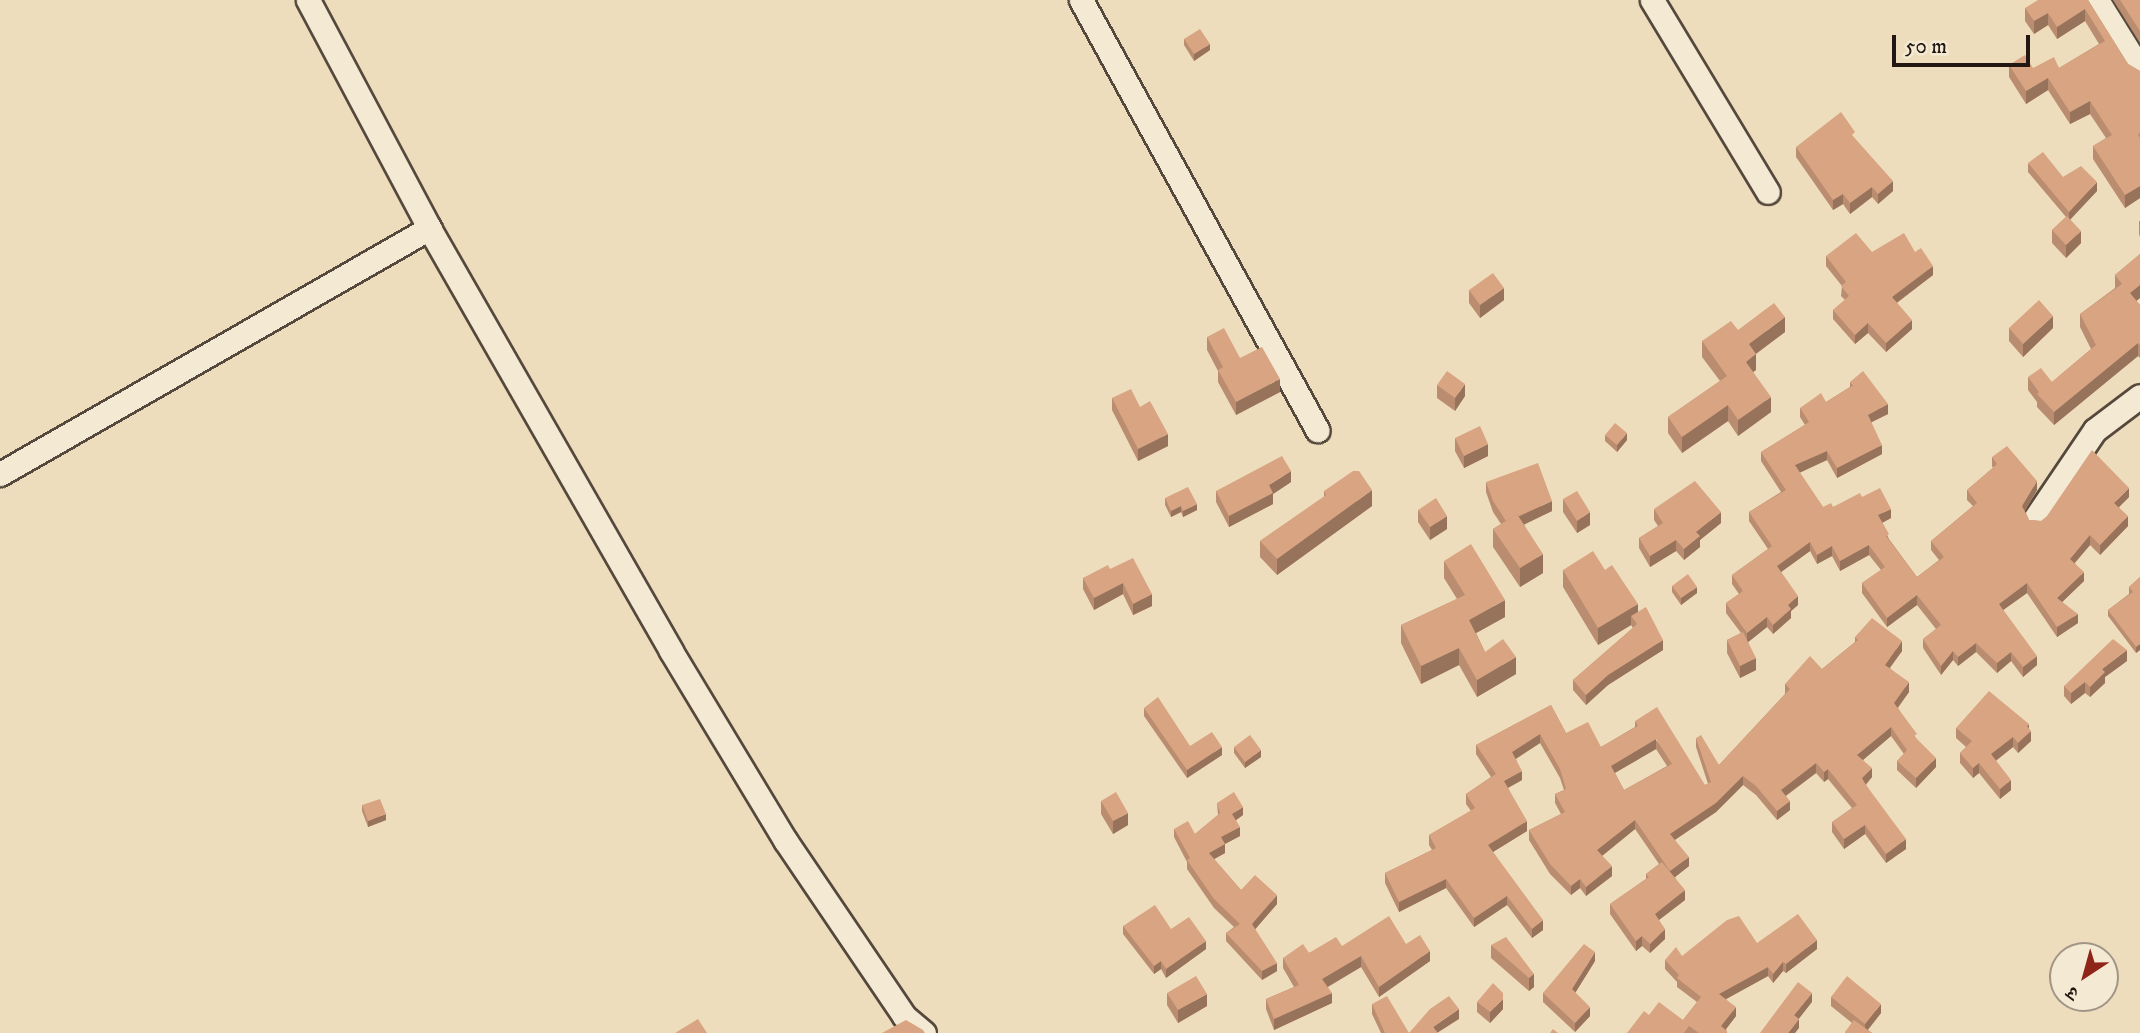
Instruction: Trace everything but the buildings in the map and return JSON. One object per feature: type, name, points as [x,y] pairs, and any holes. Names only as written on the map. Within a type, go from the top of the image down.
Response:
[{"type":"street","points":[[308,0],[429,228],[671,651],[896,1023],[924,1033]]},
{"type":"street","points":[[1081,0],[1317,430]]},
{"type":"street","points":[[1652,0],[1768,192]]},
{"type":"street","points":[[2097,0],[2140,69]]},
{"type":"street","points":[[0,474],[429,228]]},
{"type":"street","points":[[2036,517],[2095,430],[2140,396]]}]
